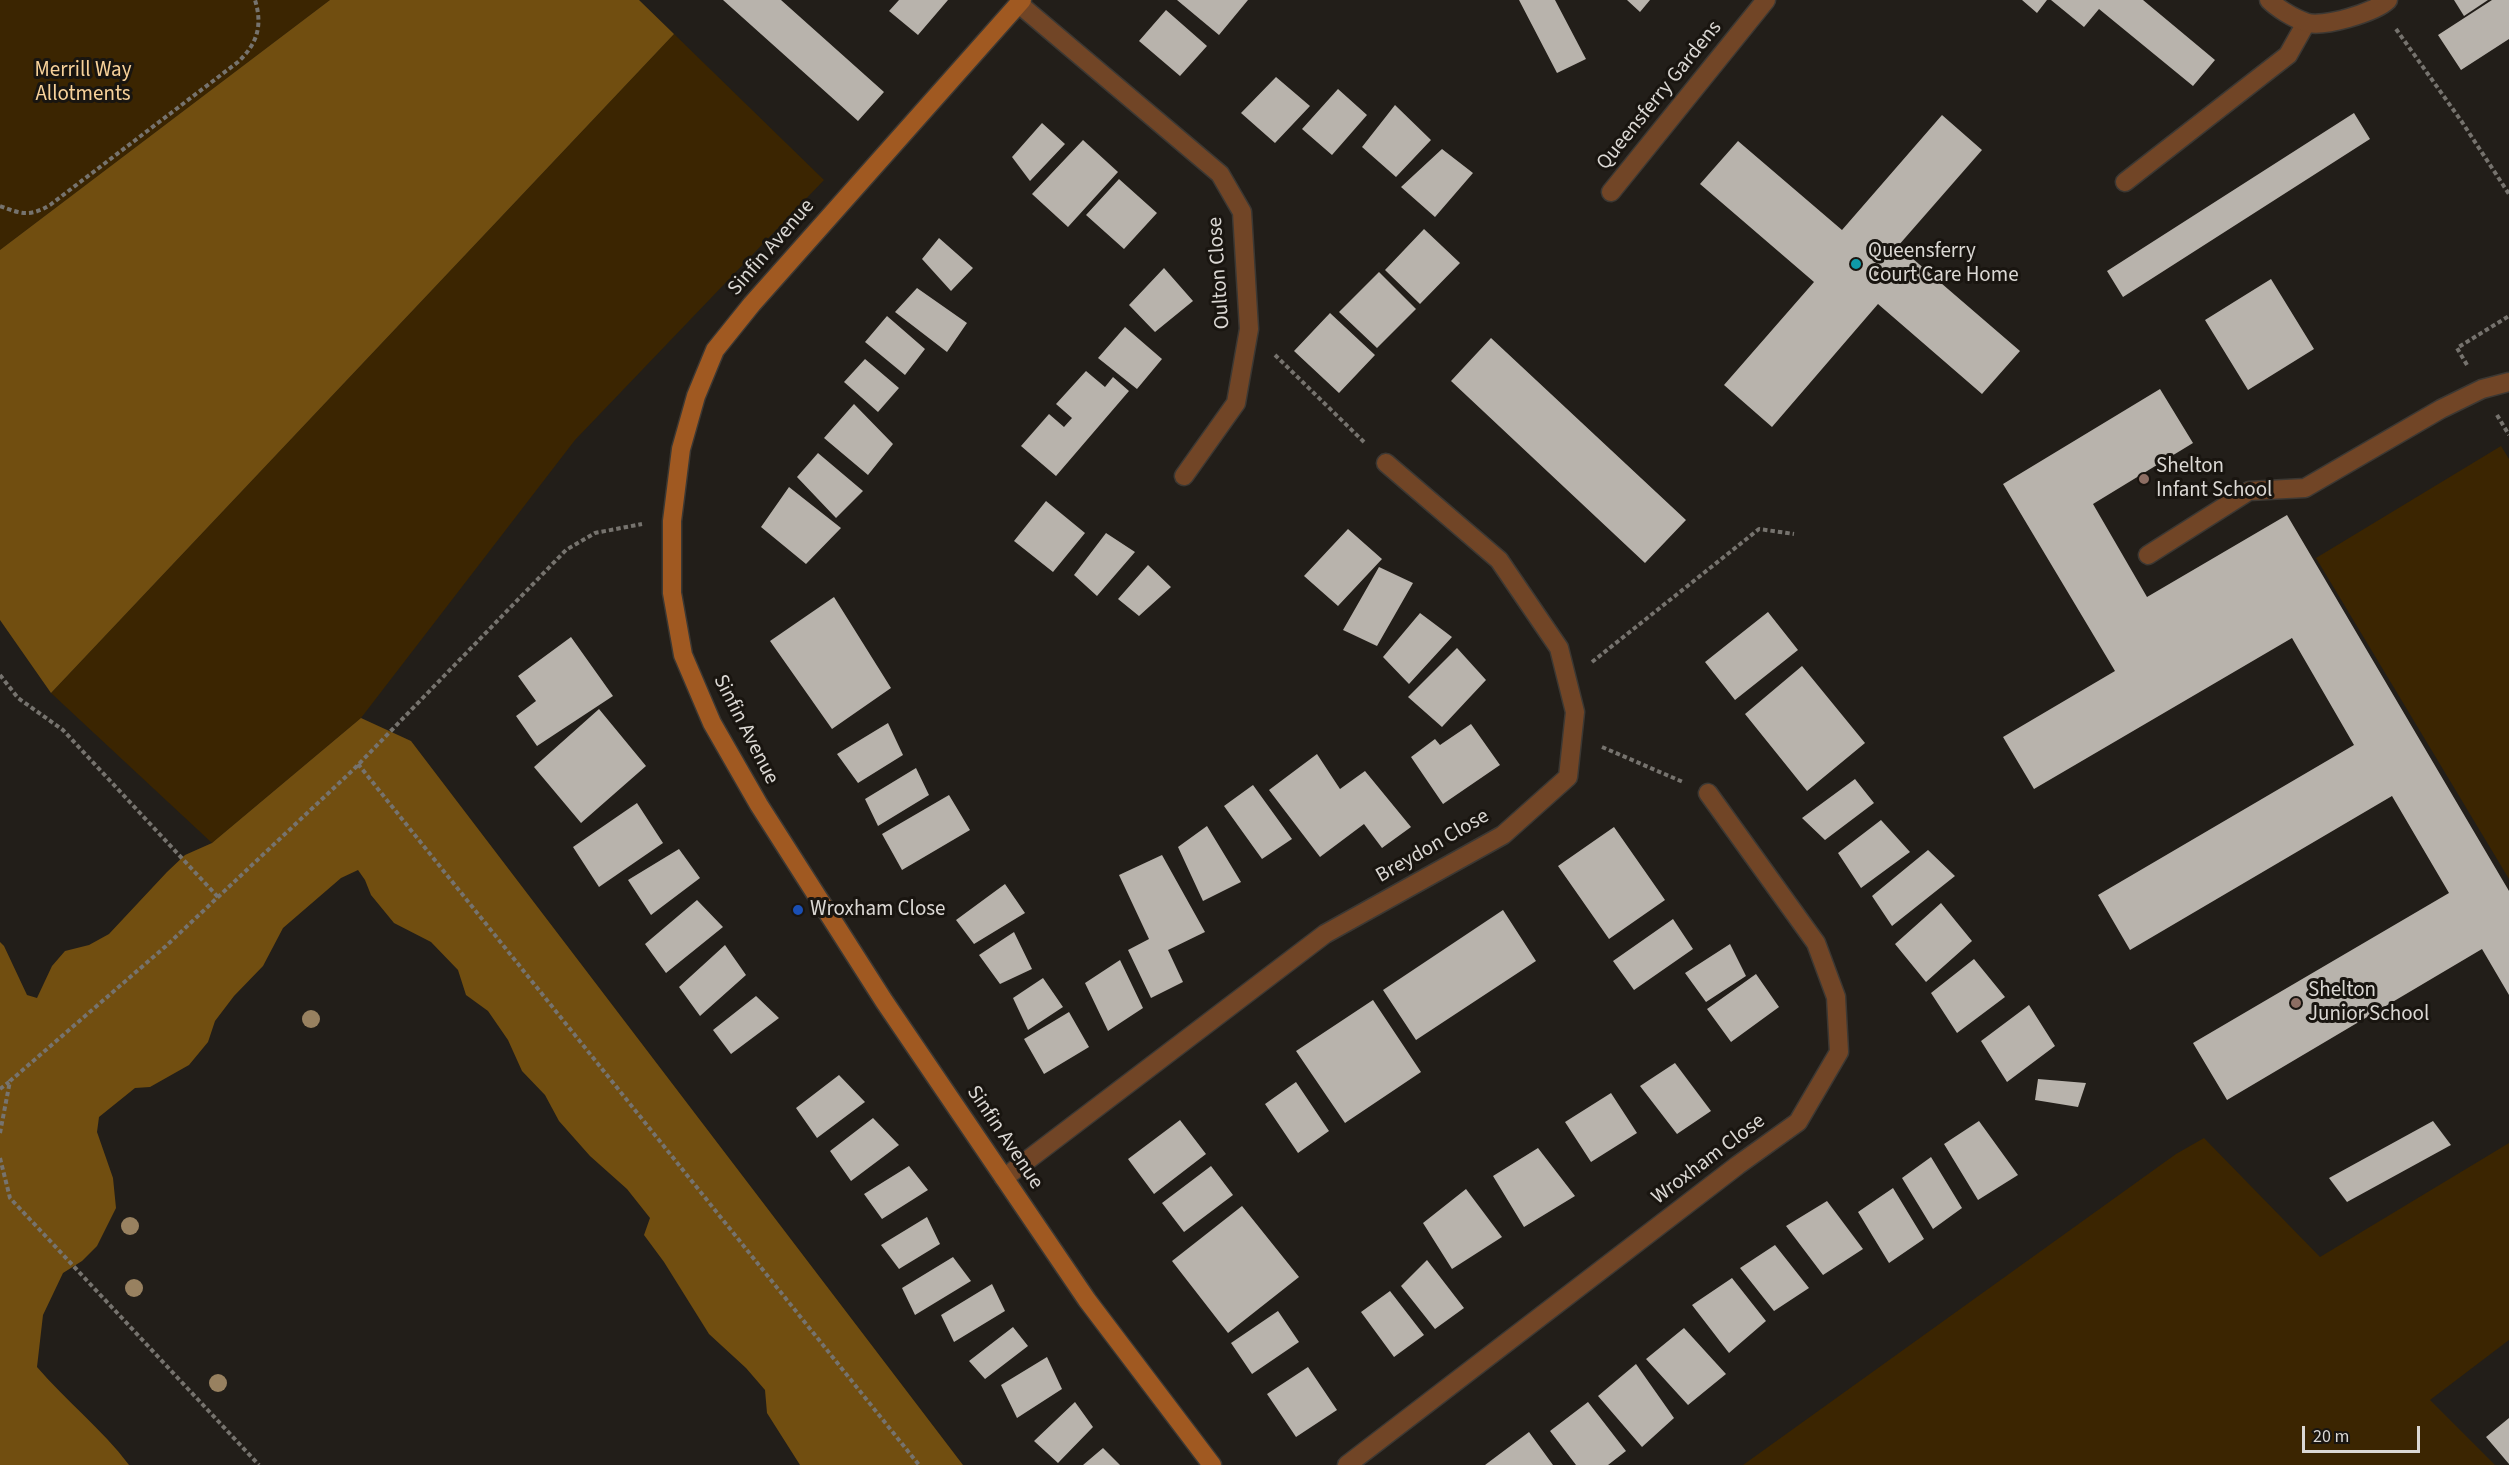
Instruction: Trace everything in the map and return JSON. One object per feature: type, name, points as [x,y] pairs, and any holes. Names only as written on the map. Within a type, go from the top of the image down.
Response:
[{"type":"street","name":"Queensferry Gardens","points":[[1611,192],[1766,0]]},
{"type":"street","points":[[2269,0],[2306,23],[2335,21],[2385,4]]},
{"type":"street","name":"Oulton Close","points":[[1021,2],[1220,174],[1242,212],[1249,329],[1236,402],[1184,476]]},
{"type":"street","name":"Sinfin Avenue","points":[[1021,2],[752,304],[715,350],[696,396],[681,449],[672,521],[672,593],[683,655],[712,723],[759,805],[884,1001],[1087,1299],[1212,1465]]},
{"type":"street","points":[[2126,182],[2288,55],[2306,23]]},
{"type":"street","points":[[2148,555],[2249,491],[2304,488],[2441,409],[2482,389],[2509,382]]},
{"type":"street","name":"Breydon Close","points":[[1005,1178],[1147,1067],[1325,934],[1503,835],[1568,777],[1575,712],[1559,648],[1499,560],[1386,463]]},
{"type":"street","name":"Wroxham Close","points":[[1347,1465],[1719,1179],[1798,1122],[1839,1052],[1836,997],[1815,943],[1708,793]]},
{"type":"path","points":[[0,206],[24,214],[36,213],[50,206],[238,62],[250,51],[260,26],[255,0]]},
{"type":"path","points":[[2385,4],[2509,194]]},
{"type":"path","points":[[1249,329],[1386,463]]},
{"type":"path","points":[[0,1089],[166,946],[358,764],[566,550],[595,533],[629,525],[672,521]]},
{"type":"path","points":[[1568,681],[1759,529],[1794,534]]},
{"type":"path","points":[[0,675],[18,698],[63,730],[218,897]]},
{"type":"path","points":[[1572,735],[1708,793]]},
{"type":"path","points":[[358,764],[920,1465]]},
{"type":"path","points":[[0,1133],[10,1081]]},
{"type":"path","points":[[0,1158],[10,1198],[259,1465]]},
{"type":"green space","name":"Merrill Way Allotments","points":[[0,0],[330,0],[0,250]]},
{"type":"green space","points":[[674,34],[824,180],[575,440],[361,718],[212,843],[51,693]]},
{"type":"green space","points":[[2501,446],[2509,459],[2509,879],[2316,558]]},
{"type":"green space","points":[[2204,1138],[2320,1257],[2509,1143],[2509,1340],[2430,1400],[2495,1465],[1743,1465],[2176,1154]]},
{"type":"shaded area","points":[[330,0],[639,0],[674,34],[51,693],[0,620],[0,250]]},
{"type":"shaded area","points":[[361,718],[411,741],[963,1465],[800,1465],[767,1413],[765,1390],[746,1368],[709,1334],[664,1262],[644,1235],[650,1218],[627,1189],[590,1156],[559,1121],[545,1095],[522,1071],[508,1040],[488,1011],[466,995],[458,970],[431,942],[394,923],[371,895],[358,870],[341,878],[283,928],[263,966],[234,996],[215,1021],[208,1042],[189,1065],[150,1087],[135,1088],[99,1117],[97,1132],[113,1178],[116,1208],[97,1246],[82,1261],[63,1273],[43,1315],[37,1367],[129,1465],[0,1465],[0,942],[27,995],[37,998],[52,966],[65,951],[89,945],[109,934],[185,855],[212,843]]},
{"type":"building","points":[[723,0],[781,0],[884,92],[858,121]]},
{"type":"building","points":[[899,0],[948,0],[918,35],[889,11]]},
{"type":"building","points":[[1177,0],[1248,0],[1219,35]]},
{"type":"building","points":[[1519,0],[1555,0],[1586,59],[1557,73]]},
{"type":"building","points":[[1627,0],[1650,0],[1640,12]]},
{"type":"building","points":[[2022,0],[2047,0],[2037,13]]},
{"type":"building","points":[[2051,0],[2143,0],[2215,60],[2193,86],[2099,9],[2084,27]]},
{"type":"building","points":[[2454,0],[2488,0],[2464,16]]},
{"type":"building","points":[[2492,0],[2509,0],[2509,39],[2461,70],[2438,35]]},
{"type":"building","points":[[1166,10],[1207,46],[1180,76],[1139,41]]},
{"type":"building","points":[[1276,77],[1310,106],[1275,143],[1241,113]]},
{"type":"building","points":[[1338,89],[1367,115],[1332,155],[1302,129]]},
{"type":"building","points":[[1395,105],[1431,140],[1396,177],[1362,147]]},
{"type":"building","points":[[2354,113],[2370,139],[2123,297],[2107,271]]},
{"type":"building","name":"Queensferry Court Care Home","points":[[1942,115],[1982,150],[1898,246],[2020,351],[1982,394],[1878,304],[1772,427],[1724,385],[1814,282],[1700,184],[1738,141],[1842,230]]},
{"type":"building","points":[[1042,123],[1065,144],[1030,181],[1012,157]]},
{"type":"building","points":[[1083,140],[1118,172],[1068,227],[1032,194]]},
{"type":"building","points":[[1442,149],[1473,173],[1435,217],[1401,187]]},
{"type":"building","points":[[1119,179],[1157,213],[1124,249],[1086,215]]},
{"type":"building","points":[[1424,229],[1460,263],[1420,304],[1385,270]]},
{"type":"building","points":[[939,238],[973,268],[951,291],[922,259]]},
{"type":"building","points":[[1164,268],[1193,301],[1155,332],[1129,305]]},
{"type":"building","points":[[1379,272],[1416,309],[1377,348],[1339,312]]},
{"type":"building","points":[[2271,279],[2314,349],[2248,390],[2205,320]]},
{"type":"building","points":[[917,288],[967,323],[947,352],[895,312]]},
{"type":"building","points":[[1330,313],[1375,355],[1339,393],[1294,351]]},
{"type":"building","points":[[887,316],[925,349],[905,375],[865,342]]},
{"type":"building","points":[[1125,327],[1162,359],[1137,389],[1098,358]]},
{"type":"building","points":[[1491,338],[1686,520],[1645,563],[1451,381]]},
{"type":"building","points":[[865,359],[899,388],[878,412],[844,382]]},
{"type":"building","points":[[1086,371],[1105,387],[1113,377],[1129,391],[1056,476],[1021,446],[1049,414],[1064,427],[1072,418],[1056,404]]},
{"type":"building","points":[[2160,389],[2193,443],[2093,504],[2147,597],[2287,515],[2509,891],[2509,995],[2482,949],[2227,1100],[2193,1043],[2449,893],[2392,796],[2130,950],[2098,895],[2354,745],[2292,638],[2034,789],[2003,737],[2115,671],[2003,484]]},
{"type":"building","points":[[854,404],[893,444],[868,475],[824,438]]},
{"type":"building","points":[[818,453],[863,491],[836,518],[797,477]]},
{"type":"building","points":[[789,487],[841,528],[806,564],[761,527]]},
{"type":"building","points":[[1046,501],[1085,533],[1053,572],[1014,541]]},
{"type":"building","points":[[1348,529],[1382,559],[1338,606],[1304,576]]},
{"type":"building","points":[[1106,533],[1135,552],[1097,596],[1074,575]]},
{"type":"building","points":[[1148,565],[1171,587],[1139,616],[1118,599]]},
{"type":"building","points":[[1379,567],[1413,583],[1377,646],[1343,630]]},
{"type":"building","points":[[834,597],[891,688],[832,729],[770,641]]},
{"type":"building","points":[[1768,612],[1798,650],[1735,700],[1705,662]]},
{"type":"building","points":[[1420,613],[1452,637],[1409,684],[1383,657]]},
{"type":"building","points":[[571,637],[613,696],[537,746],[516,716],[536,701],[518,676]]},
{"type":"building","points":[[1457,648],[1486,680],[1442,727],[1408,697]]},
{"type":"building","points":[[1802,666],[1865,743],[1807,791],[1745,714]]},
{"type":"building","points":[[599,709],[646,766],[581,823],[534,767]]},
{"type":"building","points":[[888,723],[903,755],[858,783],[837,754]]},
{"type":"building","points":[[1471,724],[1500,765],[1443,804],[1411,757],[1435,739],[1440,745]]},
{"type":"building","points":[[1317,754],[1340,789],[1365,771],[1411,827],[1382,848],[1364,824],[1320,857],[1269,790]]},
{"type":"building","points":[[916,768],[929,795],[878,826],[865,799]]},
{"type":"building","points":[[1855,779],[1874,803],[1825,840],[1802,818]]},
{"type":"building","points":[[1253,785],[1292,839],[1262,859],[1224,806]]},
{"type":"building","points":[[949,795],[970,830],[902,870],[882,834]]},
{"type":"building","points":[[637,803],[663,843],[599,887],[573,847]]},
{"type":"building","points":[[1881,820],[1910,852],[1861,888],[1838,853]]},
{"type":"building","points":[[1207,826],[1241,882],[1203,901],[1178,847]]},
{"type":"building","points":[[1614,827],[1665,900],[1609,939],[1558,866]]},
{"type":"building","points":[[679,849],[700,878],[651,915],[628,880]]},
{"type":"building","points":[[1928,850],[1955,876],[1892,926],[1872,896]]},
{"type":"building","points":[[1162,855],[1205,932],[1168,950],[1183,982],[1151,998],[1128,950],[1149,939],[1119,875]]},
{"type":"building","points":[[1005,884],[1025,913],[974,944],[956,920]]},
{"type":"building","points":[[697,900],[723,927],[666,973],[645,944]]},
{"type":"building","points":[[1941,903],[1972,941],[1926,982],[1895,944]]},
{"type":"building","points":[[1503,910],[1536,961],[1416,1040],[1383,990]]},
{"type":"building","points":[[1673,919],[1693,949],[1634,990],[1613,961]]},
{"type":"building","points":[[1014,932],[1032,969],[1000,984],[979,955]]},
{"type":"building","points":[[1730,944],[1746,976],[1706,1002],[1685,973]]},
{"type":"building","points":[[725,945],[746,975],[700,1016],[679,987]]},
{"type":"building","points":[[1974,959],[2005,997],[1957,1033],[1931,993]]},
{"type":"building","points":[[1120,960],[1143,1008],[1108,1031],[1085,983]]},
{"type":"building","points":[[1756,974],[1779,1007],[1731,1042],[1707,1009]]},
{"type":"building","points":[[1043,978],[1063,1007],[1028,1030],[1013,998]]},
{"type":"building","points":[[756,996],[779,1018],[731,1054],[713,1030]]},
{"type":"building","points":[[1373,1000],[1421,1072],[1345,1123],[1296,1051]]},
{"type":"building","points":[[2029,1005],[2055,1046],[2007,1082],[1981,1041]]},
{"type":"building","points":[[1069,1012],[1089,1047],[1044,1074],[1024,1039]]},
{"type":"building","points":[[1675,1063],[1711,1111],[1677,1134],[1640,1086]]},
{"type":"building","points":[[839,1075],[865,1102],[817,1138],[796,1108]]},
{"type":"building","points":[[2038,1079],[2086,1083],[2078,1107],[2035,1100]]},
{"type":"building","points":[[1296,1082],[1329,1131],[1298,1153],[1265,1104]]},
{"type":"building","points":[[1611,1093],[1637,1133],[1591,1162],[1565,1122]]},
{"type":"building","points":[[873,1118],[899,1145],[851,1181],[830,1151]]},
{"type":"building","points":[[1180,1120],[1206,1154],[1154,1194],[1128,1159]]},
{"type":"building","points":[[1979,1121],[2018,1175],[1978,1200],[1944,1144]]},
{"type":"building","points":[[2433,1121],[2451,1145],[2347,1202],[2329,1178]]},
{"type":"building","points":[[1538,1148],[1575,1196],[1524,1227],[1493,1176]]},
{"type":"building","points":[[1931,1157],[1962,1208],[1933,1229],[1902,1178]]},
{"type":"building","points":[[909,1166],[928,1190],[882,1219],[864,1194]]},
{"type":"building","points":[[1211,1166],[1233,1195],[1184,1232],[1162,1203]]},
{"type":"building","points":[[1893,1188],[1924,1239],[1889,1263],[1858,1212]]},
{"type":"building","points":[[1466,1189],[1502,1237],[1452,1269],[1423,1223]]},
{"type":"building","points":[[1827,1201],[1863,1249],[1823,1275],[1786,1226]]},
{"type":"building","points":[[1242,1206],[1299,1277],[1228,1333],[1172,1261]]},
{"type":"building","points":[[927,1217],[940,1244],[899,1269],[881,1245]]},
{"type":"building","points":[[1775,1245],[1809,1288],[1774,1311],[1740,1268]]},
{"type":"building","points":[[953,1257],[971,1281],[915,1315],[902,1288]]},
{"type":"building","points":[[1427,1260],[1464,1308],[1435,1329],[1401,1286]]},
{"type":"building","points":[[1732,1278],[1766,1321],[1729,1353],[1692,1305]]},
{"type":"building","points":[[992,1284],[1005,1311],[954,1342],[941,1315]]},
{"type":"building","points":[[1390,1291],[1424,1335],[1394,1357],[1361,1312]]},
{"type":"building","points":[[1278,1311],[1299,1342],[1252,1374],[1231,1343]]},
{"type":"building","points":[[1013,1327],[1028,1346],[985,1379],[969,1361]]},
{"type":"building","points":[[1684,1328],[1726,1374],[1688,1405],[1646,1359]]},
{"type":"building","points":[[1047,1357],[1062,1389],[1017,1418],[1001,1385]]},
{"type":"building","points":[[1636,1364],[1674,1418],[1642,1447],[1598,1396]]},
{"type":"building","points":[[1308,1367],[1337,1410],[1296,1437],[1267,1394]]},
{"type":"building","points":[[1075,1402],[1093,1427],[1058,1463],[1034,1441]]},
{"type":"building","points":[[1588,1402],[1626,1451],[1608,1465],[1576,1465],[1550,1431]]},
{"type":"building","points":[[2509,1418],[2509,1464],[2486,1437]]},
{"type":"building","points":[[1529,1432],[1553,1465],[1485,1465]]},
{"type":"building","points":[[1103,1448],[1120,1465],[1083,1465]]},
{"type":"place","name":"Queensferry Court Care Home","points":[[1856,264]]},
{"type":"place","name":"Shelton Infant School","points":[[2144,479]]},
{"type":"place","name":"Wroxham Close","points":[[798,910]]},
{"type":"place","name":"Shelton Junior School","points":[[2296,1003]]}]
